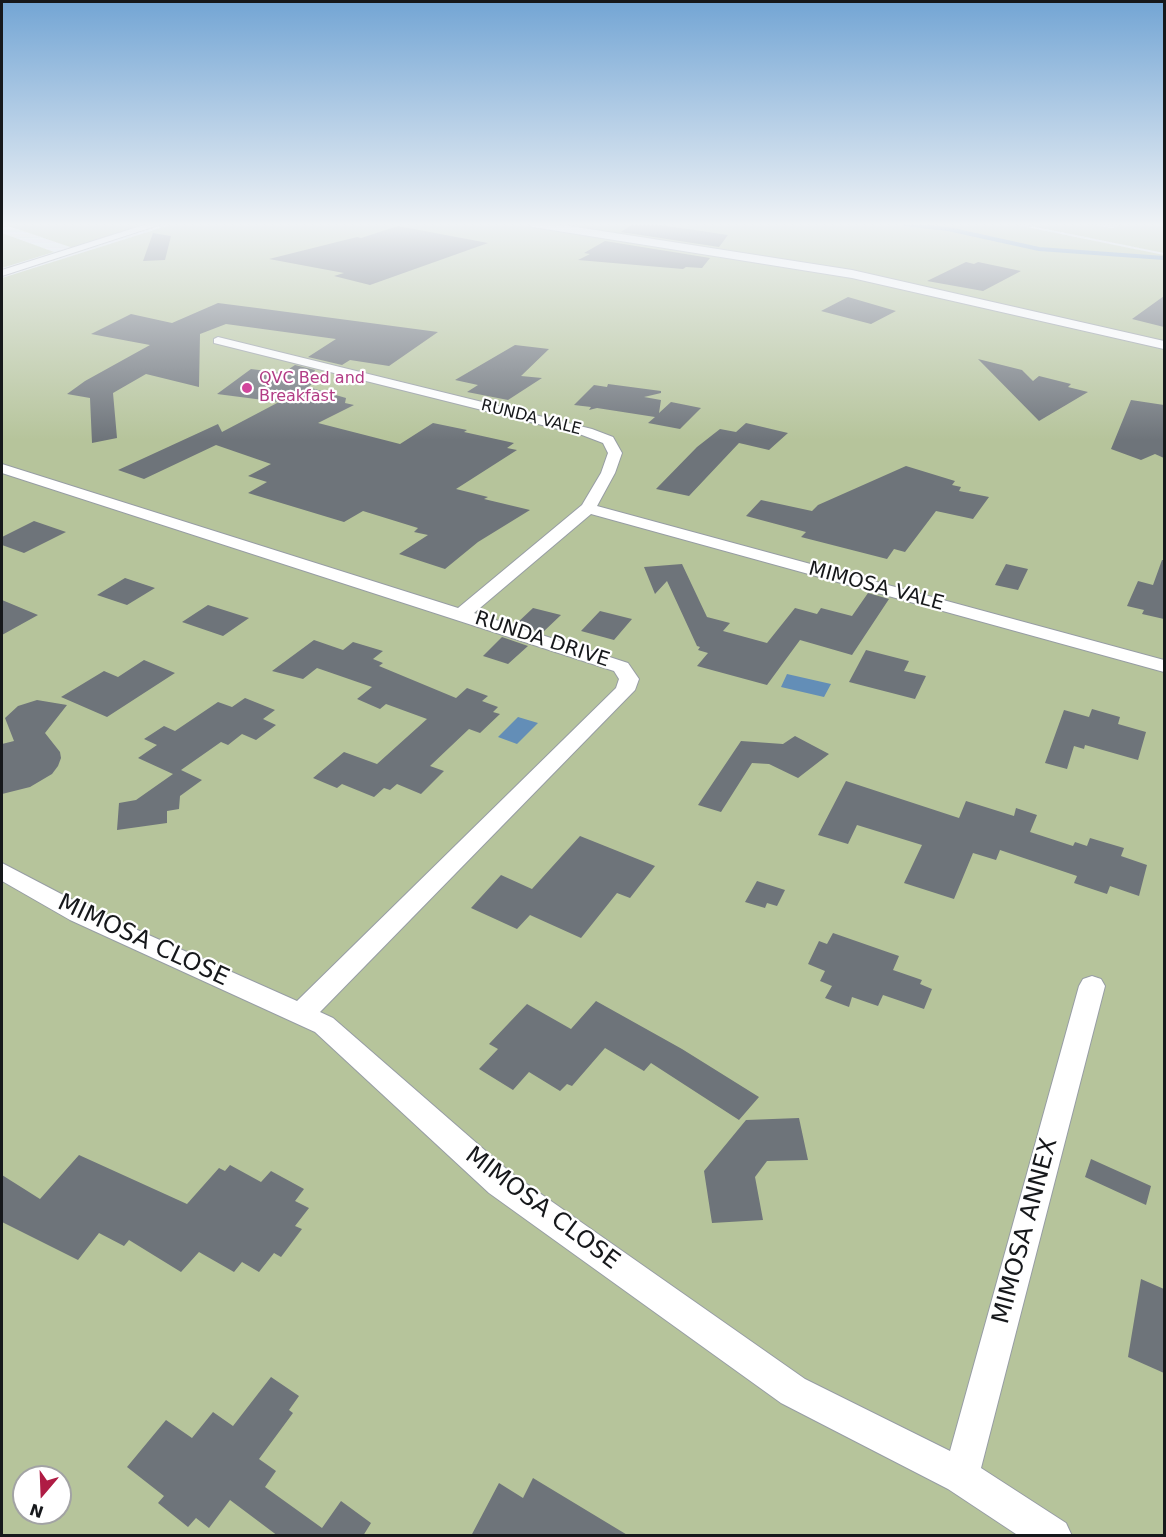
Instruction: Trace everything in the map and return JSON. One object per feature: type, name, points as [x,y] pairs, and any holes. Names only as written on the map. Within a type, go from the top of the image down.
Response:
[{"type":"street","points":[[947,296],[1164,345]]},
{"type":"street","name":"RUNDA VALE","points":[[218,341],[586,432],[608,440],[615,453],[608,473],[588,508],[462,614]]},
{"type":"street","name":"RUNDA DRIVE","points":[[2,468],[621,667],[629,679],[625,690],[302,1013]]},
{"type":"street","name":"MIMOSA VALE","points":[[588,508],[1164,666]]},
{"type":"street","name":"MIMOSA CLOSE","points":[[2,871],[78,914],[302,1013],[324,1025],[500,1183],[793,1391],[961,1476],[1053,1536]]},
{"type":"street","name":"MIMOSA ANNEX","points":[[961,1476],[1092,986]]},
{"type":"green space","points":[[2,296],[1164,296],[1164,1535],[2,1535]]},
{"type":"water","points":[[787,674],[831,684],[824,697],[781,687]]},
{"type":"water","points":[[518,717],[538,723],[517,744],[498,737]]},
{"type":"building","points":[[1164,296],[1164,327],[1132,319]]},
{"type":"building","points":[[848,297],[896,311],[871,324],[821,311]]},
{"type":"building","points":[[218,303],[438,332],[389,366],[350,360],[342,365],[308,357],[336,339],[226,324],[200,334],[199,387],[146,374],[113,393],[117,438],[92,443],[90,398],[67,394],[85,381],[150,345],[91,334],[131,314],[172,323]]},
{"type":"building","points":[[515,345],[549,349],[521,376],[542,378],[508,400],[467,392],[478,385],[455,380]]},
{"type":"building","points":[[978,359],[1022,370],[1033,381],[1039,376],[1071,384],[1068,387],[1088,392],[1039,421]]},
{"type":"building","points":[[295,365],[315,370],[311,385],[308,387],[346,398],[345,403],[354,405],[318,423],[400,444],[433,423],[514,443],[507,448],[517,450],[456,489],[488,497],[484,499],[530,510],[478,542],[445,569],[399,554],[428,535],[414,532],[418,528],[363,511],[344,522],[248,493],[267,482],[248,476],[271,464],[216,445],[144,479],[118,470],[218,424],[222,432],[279,402],[217,394],[251,369],[283,373]]},
{"type":"building","points":[[608,384],[661,391],[661,393],[644,397],[661,400],[659,413],[671,402],[701,408],[680,429],[648,423],[655,417],[597,408],[589,410],[591,407],[574,405],[594,385],[607,387]]},
{"type":"building","points":[[1131,400],[1164,405],[1164,458],[1155,454],[1141,460],[1111,449]]},
{"type":"building","points":[[746,423],[788,433],[769,450],[739,443],[689,496],[656,489],[697,447],[720,429],[736,432]]},
{"type":"building","points":[[906,466],[955,481],[952,485],[961,487],[959,491],[989,497],[973,519],[936,511],[905,552],[894,549],[887,559],[801,537],[806,532],[746,516],[761,500],[812,511],[818,505]]},
{"type":"building","points":[[34,521],[66,532],[24,553],[2,545],[2,537]]},
{"type":"building","points":[[1162,560],[1164,560],[1164,619],[1142,614],[1144,610],[1127,606],[1138,581],[1153,585]]},
{"type":"building","points":[[682,564],[707,617],[730,623],[723,631],[767,643],[795,608],[817,614],[821,608],[852,616],[868,593],[889,599],[852,655],[800,640],[767,685],[697,666],[708,653],[698,650],[700,647],[697,646],[667,581],[655,594],[644,567]]},
{"type":"building","points":[[1006,564],[1028,569],[1018,590],[995,585]]},
{"type":"building","points":[[125,578],[155,588],[127,605],[97,595]]},
{"type":"building","points":[[2,600],[38,615],[2,635]]},
{"type":"building","points":[[208,605],[249,618],[223,636],[182,622]]},
{"type":"building","points":[[533,608],[561,615],[542,633],[516,624]]},
{"type":"building","points":[[600,611],[632,619],[614,640],[581,631]]},
{"type":"building","points":[[502,637],[528,646],[508,664],[483,656]]},
{"type":"building","points":[[314,640],[343,650],[353,642],[383,651],[373,659],[383,663],[379,666],[456,698],[467,688],[488,696],[482,701],[498,707],[493,712],[500,714],[480,733],[469,729],[430,766],[444,771],[421,794],[397,784],[390,790],[384,788],[374,797],[342,784],[337,788],[313,778],[344,752],[377,764],[427,719],[386,704],[380,709],[357,699],[372,687],[317,668],[303,679],[272,671]]},
{"type":"building","points":[[866,650],[909,661],[904,671],[926,676],[915,699],[849,682]]},
{"type":"building","points":[[144,660],[175,673],[107,717],[61,697],[104,671],[118,677]]},
{"type":"building","points":[[245,698],[275,710],[263,719],[276,725],[256,740],[242,734],[228,745],[221,742],[181,770],[202,780],[180,796],[179,809],[167,811],[167,823],[117,830],[119,803],[136,800],[173,774],[138,758],[157,745],[144,739],[164,726],[175,731],[218,702],[232,707]]},
{"type":"building","points":[[37,700],[67,705],[45,733],[60,752],[61,758],[52,774],[30,787],[2,794],[2,744],[14,741],[5,718],[18,706]]},
{"type":"building","points":[[1092,709],[1120,717],[1118,724],[1146,732],[1138,760],[1085,745],[1084,749],[1074,746],[1067,769],[1045,763],[1064,710],[1089,717]]},
{"type":"building","points":[[795,736],[829,754],[798,778],[769,764],[752,763],[721,812],[698,805],[741,741],[783,744]]},
{"type":"building","points":[[846,781],[959,818],[966,801],[1014,816],[1016,808],[1037,815],[1030,832],[1073,846],[1075,842],[1087,846],[1090,838],[1124,848],[1121,856],[1147,865],[1139,896],[1110,886],[1107,894],[1074,883],[1077,876],[1000,850],[996,860],[973,853],[954,899],[904,883],[922,845],[857,825],[848,844],[818,835]]},
{"type":"building","points":[[580,836],[655,866],[630,898],[617,893],[581,938],[530,915],[517,929],[471,908],[501,875],[532,889]]},
{"type":"building","points":[[757,881],[785,890],[777,906],[767,903],[765,908],[745,902]]},
{"type":"building","points":[[833,933],[899,956],[893,970],[922,980],[920,984],[932,989],[924,1009],[883,995],[878,1006],[852,997],[849,1007],[825,998],[832,986],[820,981],[825,971],[808,964],[819,941],[827,944]]},
{"type":"building","points":[[596,1001],[682,1049],[759,1097],[739,1120],[651,1063],[644,1071],[605,1048],[572,1086],[567,1084],[560,1091],[529,1072],[513,1090],[479,1069],[498,1049],[489,1044],[527,1004],[571,1029]]},
{"type":"building","points":[[799,1118],[808,1160],[767,1161],[755,1177],[763,1220],[712,1223],[704,1171],[746,1120]]},
{"type":"building","points":[[79,1155],[187,1204],[219,1168],[225,1171],[230,1165],[261,1182],[271,1171],[304,1189],[295,1201],[309,1208],[295,1226],[302,1229],[281,1257],[274,1253],[259,1272],[242,1262],[234,1272],[199,1252],[181,1272],[129,1240],[124,1246],[99,1233],[78,1260],[2,1222],[2,1175],[40,1199]]},
{"type":"building","points":[[1091,1159],[1151,1186],[1146,1205],[1085,1177]]},
{"type":"building","points":[[1141,1279],[1164,1289],[1164,1373],[1128,1357]]},
{"type":"building","points":[[271,1377],[299,1396],[289,1410],[293,1413],[259,1459],[276,1471],[265,1487],[322,1528],[341,1501],[371,1523],[363,1536],[278,1536],[230,1500],[209,1528],[196,1518],[188,1527],[158,1503],[164,1496],[127,1467],[166,1420],[192,1438],[213,1412],[233,1426]]},
{"type":"building","points":[[533,1478],[629,1536],[471,1536],[499,1483],[523,1498]]},
{"type":"place","name":"QVC Bed and Breakfast","points":[[247,388]]}]
